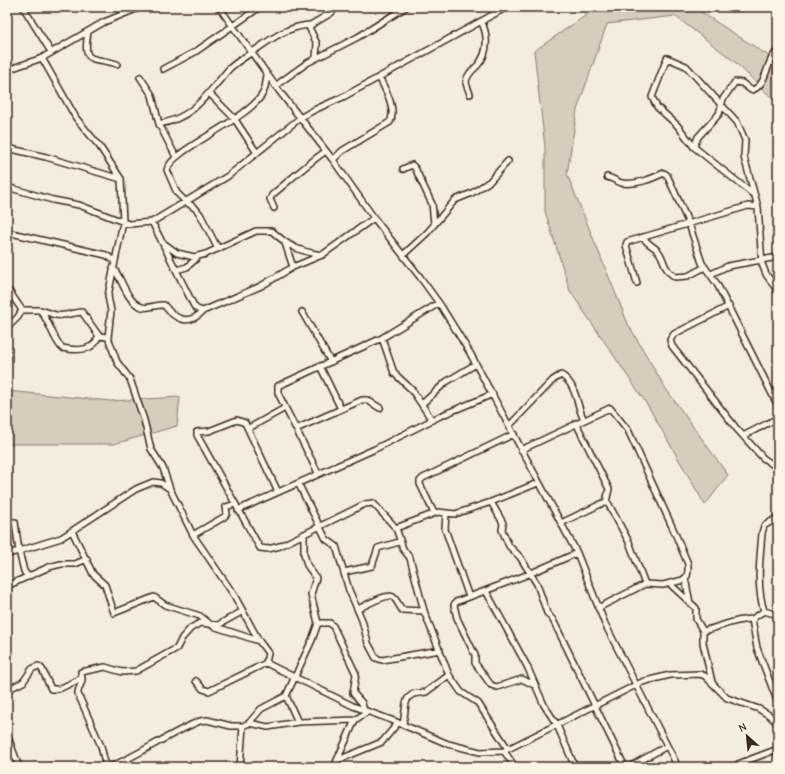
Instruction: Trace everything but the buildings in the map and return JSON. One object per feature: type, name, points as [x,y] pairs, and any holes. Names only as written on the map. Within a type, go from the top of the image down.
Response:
[{"type":"street","points":[[23,7],[51,52]]},
{"type":"street","points":[[7,70],[42,58],[104,22],[141,7]]},
{"type":"street","points":[[218,7],[275,86],[333,160],[374,218],[439,302],[493,394],[521,450],[577,553],[598,608],[678,767]]},
{"type":"street","points":[[163,69],[194,52],[260,7]]},
{"type":"street","points":[[159,124],[184,116],[210,94],[230,69],[277,34],[288,29],[309,26],[331,13],[337,7]]},
{"type":"street","points":[[275,86],[316,57],[358,37],[406,7]]},
{"type":"street","points":[[7,187],[53,200],[80,205],[123,222],[137,224],[152,222],[228,176],[300,118],[319,107],[343,97],[507,7]]},
{"type":"street","points":[[470,94],[466,83],[468,75],[480,64],[486,51],[487,31],[481,21]]},
{"type":"street","points":[[309,26],[310,33],[317,44],[316,57]]},
{"type":"street","points":[[88,32],[85,50],[87,55],[92,59],[117,64]]},
{"type":"street","points":[[694,147],[698,137],[719,114],[721,105],[735,82],[742,83],[750,90],[760,85],[769,63],[778,51]]},
{"type":"street","points":[[42,58],[76,118],[100,147],[120,179],[123,222],[108,296],[111,311],[108,337],[117,362],[130,379],[144,420],[151,449],[163,468],[170,489],[193,535],[208,555],[243,610],[259,641],[268,653],[266,663]]},
{"type":"street","points":[[754,195],[694,147],[677,125],[656,107],[652,97],[666,59],[669,58],[686,66],[736,122],[745,140],[744,157],[758,207],[763,268],[778,292]]},
{"type":"street","points":[[218,249],[196,208],[185,201],[177,193],[167,170],[170,162],[176,157],[211,136],[234,118],[247,111],[264,92],[267,75]]},
{"type":"street","points":[[140,77],[152,95],[159,124],[176,157]]},
{"type":"street","points":[[333,160],[342,151],[390,122],[392,118],[392,111],[386,91],[379,77]]},
{"type":"street","points":[[210,94],[234,118],[257,153]]},
{"type":"street","points":[[7,148],[46,157],[120,179]]},
{"type":"street","points":[[274,208],[270,199],[272,195],[310,162],[326,151]]},
{"type":"street","points":[[403,254],[427,233],[455,200],[472,193],[490,181],[508,161]]},
{"type":"street","points":[[403,169],[412,165],[414,168],[432,204],[434,223]]},
{"type":"street","points":[[607,177],[630,184],[641,182],[666,173],[689,224],[702,263],[711,274],[729,306],[778,406]]},
{"type":"street","points":[[637,283],[626,243],[748,206],[758,207]]},
{"type":"street","points":[[113,268],[123,288],[134,302],[142,306],[164,305],[172,316],[178,320],[188,319],[261,286],[293,267],[322,254],[374,218]]},
{"type":"street","points":[[152,222],[194,306],[203,311]]},
{"type":"street","points":[[176,270],[187,267],[199,256],[218,249],[256,231],[272,231],[296,249],[322,254]]},
{"type":"street","points":[[7,232],[106,255],[115,260]]},
{"type":"street","points":[[643,237],[647,244],[657,250],[665,269],[675,277],[688,276],[705,267]]},
{"type":"street","points":[[162,242],[181,255],[199,256]]},
{"type":"street","points":[[286,243],[293,267]]},
{"type":"street","points":[[711,274],[728,266],[778,257]]},
{"type":"street","points":[[7,288],[22,310]]},
{"type":"street","points":[[318,473],[278,392],[280,384],[382,338],[439,302]]},
{"type":"street","points":[[729,306],[674,334],[670,340],[674,351],[743,436],[763,458],[778,468]]},
{"type":"street","points":[[22,310],[49,311],[55,315],[82,312],[99,336],[108,337]]},
{"type":"street","points":[[7,328],[18,317],[22,310]]},
{"type":"street","points":[[40,310],[45,316],[52,335],[62,348],[74,350],[87,348],[94,344],[99,336]]},
{"type":"street","points":[[302,312],[331,362]]},
{"type":"street","points":[[382,338],[394,373],[408,384],[432,420]]},
{"type":"street","points":[[422,404],[446,382],[476,364]]},
{"type":"street","points":[[320,366],[341,410]]},
{"type":"street","points":[[509,426],[553,380],[561,375],[576,393],[579,411],[584,420]]},
{"type":"street","points":[[238,510],[318,473],[375,449],[432,420],[493,394]]},
{"type":"street","points":[[296,429],[364,400],[380,408]]},
{"type":"street","points":[[249,428],[285,408]]},
{"type":"street","points":[[521,450],[576,423],[612,408],[628,430],[688,564],[685,578],[690,602]]},
{"type":"street","points":[[743,436],[778,418]]},
{"type":"street","points":[[278,492],[249,428],[243,421],[237,420],[209,431],[199,430],[196,433],[260,548],[273,548],[370,503],[379,507],[396,528],[399,542],[412,561],[424,611],[449,675],[461,692],[478,703],[515,767]]},
{"type":"street","points":[[576,423],[609,489],[606,502]]},
{"type":"street","points":[[434,513],[420,484],[420,481],[423,478],[514,434]]},
{"type":"street","points":[[7,554],[61,538],[79,528],[103,510],[147,484],[156,482],[170,489]]},
{"type":"street","points":[[396,528],[434,513],[455,514],[492,502],[538,482]]},
{"type":"street","points":[[298,483],[326,539],[336,546],[350,594],[358,609],[368,644],[376,658],[379,660],[440,650]]},
{"type":"street","points":[[492,502],[503,524],[502,530],[508,546],[520,557],[529,574],[537,584],[547,613],[553,620],[594,706],[627,767],[667,746]]},
{"type":"street","points":[[561,523],[606,502]]},
{"type":"street","points":[[606,502],[610,505],[629,542],[645,584]]},
{"type":"street","points":[[193,535],[227,514],[226,507],[235,504]]},
{"type":"street","points":[[446,513],[445,529],[469,597]]},
{"type":"street","points":[[764,611],[760,598],[759,577],[762,533],[764,526],[778,517]]},
{"type":"street","points":[[7,522],[15,522],[19,551],[24,571],[28,576]]},
{"type":"street","points":[[72,531],[93,574],[105,585],[114,613],[154,597],[166,605],[200,616],[207,623],[259,641]]},
{"type":"street","points":[[110,767],[127,759],[160,739],[200,721],[207,720],[232,726],[243,726],[250,723],[261,709],[286,696],[312,640],[318,623],[311,594],[316,578],[307,564],[304,554],[304,534]]},
{"type":"street","points":[[344,572],[372,566],[378,548],[399,542]]},
{"type":"street","points":[[534,684],[522,679],[494,687],[486,679],[475,663],[475,655],[454,609],[454,603],[529,574],[577,553]]},
{"type":"street","points":[[7,586],[49,567],[60,564],[75,564],[87,559]]},
{"type":"street","points":[[598,608],[645,584],[670,584],[685,578]]},
{"type":"street","points":[[670,584],[696,608],[696,619],[703,631],[703,643],[712,683]]},
{"type":"street","points":[[486,591],[557,725],[574,767]]},
{"type":"street","points":[[358,609],[382,597],[390,595],[402,610],[424,611]]},
{"type":"street","points":[[106,767],[101,746],[78,694],[78,690],[82,682],[80,672],[100,668],[122,672],[136,671],[174,651],[191,628],[207,623],[218,625],[243,610]]},
{"type":"street","points":[[703,631],[724,626],[735,620],[752,619],[764,611],[778,615]]},
{"type":"street","points":[[752,619],[757,648],[778,703]]},
{"type":"street","points":[[318,623],[330,623],[333,626],[356,674],[353,694],[362,703],[366,711]]},
{"type":"street","points":[[266,663],[294,679],[366,711],[448,744],[480,752],[506,750],[652,678],[695,673],[705,676],[731,701],[759,709],[769,715],[778,724]]},
{"type":"street","points":[[196,681],[203,689],[209,691],[266,663]]},
{"type":"street","points":[[7,690],[23,682],[32,669],[38,666],[42,669],[51,689],[59,689],[82,678]]},
{"type":"street","points":[[403,725],[406,702],[408,698],[413,694],[426,692],[449,675]]},
{"type":"street","points":[[286,696],[298,722]]},
{"type":"street","points":[[334,767],[345,746],[355,720],[366,711]]},
{"type":"street","points":[[250,723],[268,727],[298,722],[355,720]]},
{"type":"street","points":[[338,760],[382,742],[398,723]]},
{"type":"street","points":[[240,767],[243,726]]},
{"type":"street","points":[[7,734],[19,767]]},
{"type":"street","points":[[345,746],[355,754]]},
{"type":"street","points":[[737,767],[738,764],[778,749]]},
{"type":"street","points":[[127,759],[129,767]]},
{"type":"street","points":[[774,767],[778,765]]},
{"type":"shaded area","points":[[598,7],[693,7],[772,58],[778,64],[778,104],[734,61],[675,16],[607,24],[577,110],[567,174],[628,324],[666,389],[728,475],[705,505],[648,406],[570,291],[545,211],[545,147],[534,51]]},
{"type":"shaded area","points":[[7,391],[111,401],[180,397],[177,426],[114,444],[7,444]]}]
